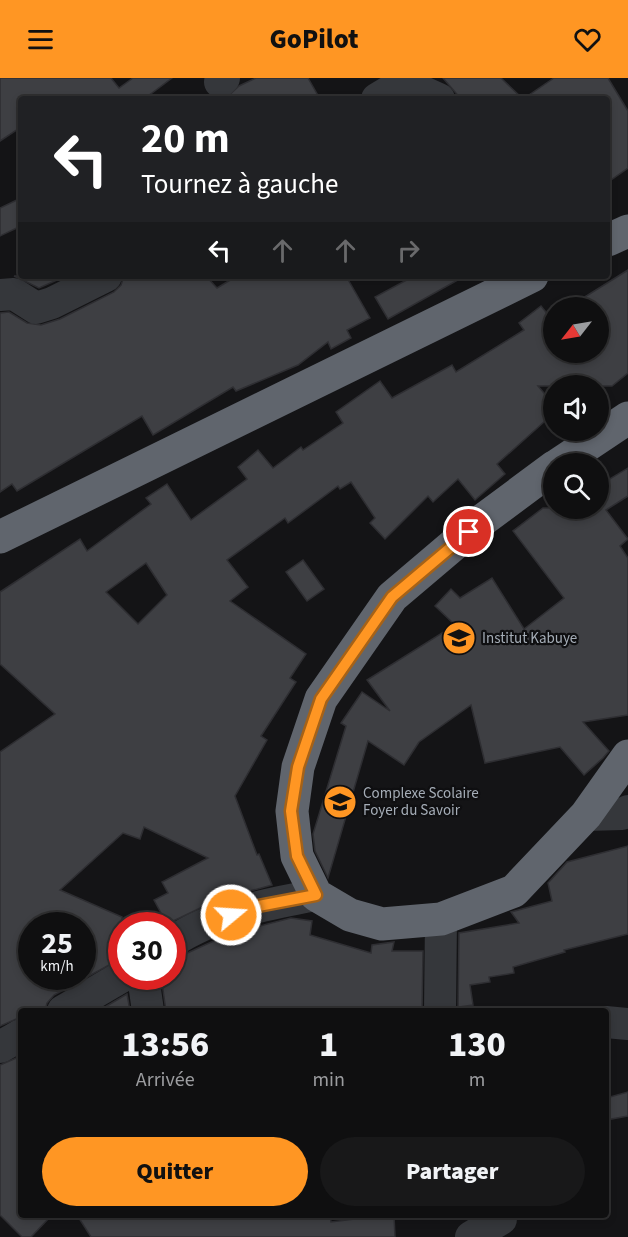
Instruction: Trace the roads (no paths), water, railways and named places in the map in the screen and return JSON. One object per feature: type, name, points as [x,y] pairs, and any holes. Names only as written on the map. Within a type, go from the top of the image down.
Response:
[{"type":"highway","points":[[610,239],[628,231]]},
{"type":"highway","points":[[0,537],[526,279]]},
{"type":"highway","points":[[576,453],[628,418]]},
{"type":"highway","points":[[543,475],[484,519],[392,597],[321,699],[298,767],[291,811],[297,856],[316,895],[351,915],[381,924],[441,919],[514,891],[586,815],[628,756]]},
{"type":"street","points":[[372,91],[403,83],[432,96]]},
{"type":"street","points":[[0,295],[14,294],[36,308],[52,303],[100,279]]},
{"type":"street","points":[[586,815],[622,814],[628,811]]},
{"type":"street","points":[[186,933],[253,907],[316,895]]},
{"type":"street","points":[[440,1008],[441,919]]},
{"type":"street","points":[[68,1008],[108,985]]},
{"type":"street","points":[[145,990],[148,1008]]},
{"type":"street","points":[[609,1022],[628,1024]]},
{"type":"street","points":[[0,1047],[18,1037]]},
{"type":"street","points":[[471,1237],[501,1218]]},
{"type":"place","name":"Institut Kabuye","points":[[459,638]]},
{"type":"place","name":"Complexe Scolaire Foyer du Savoir","points":[[340,802]]}]
